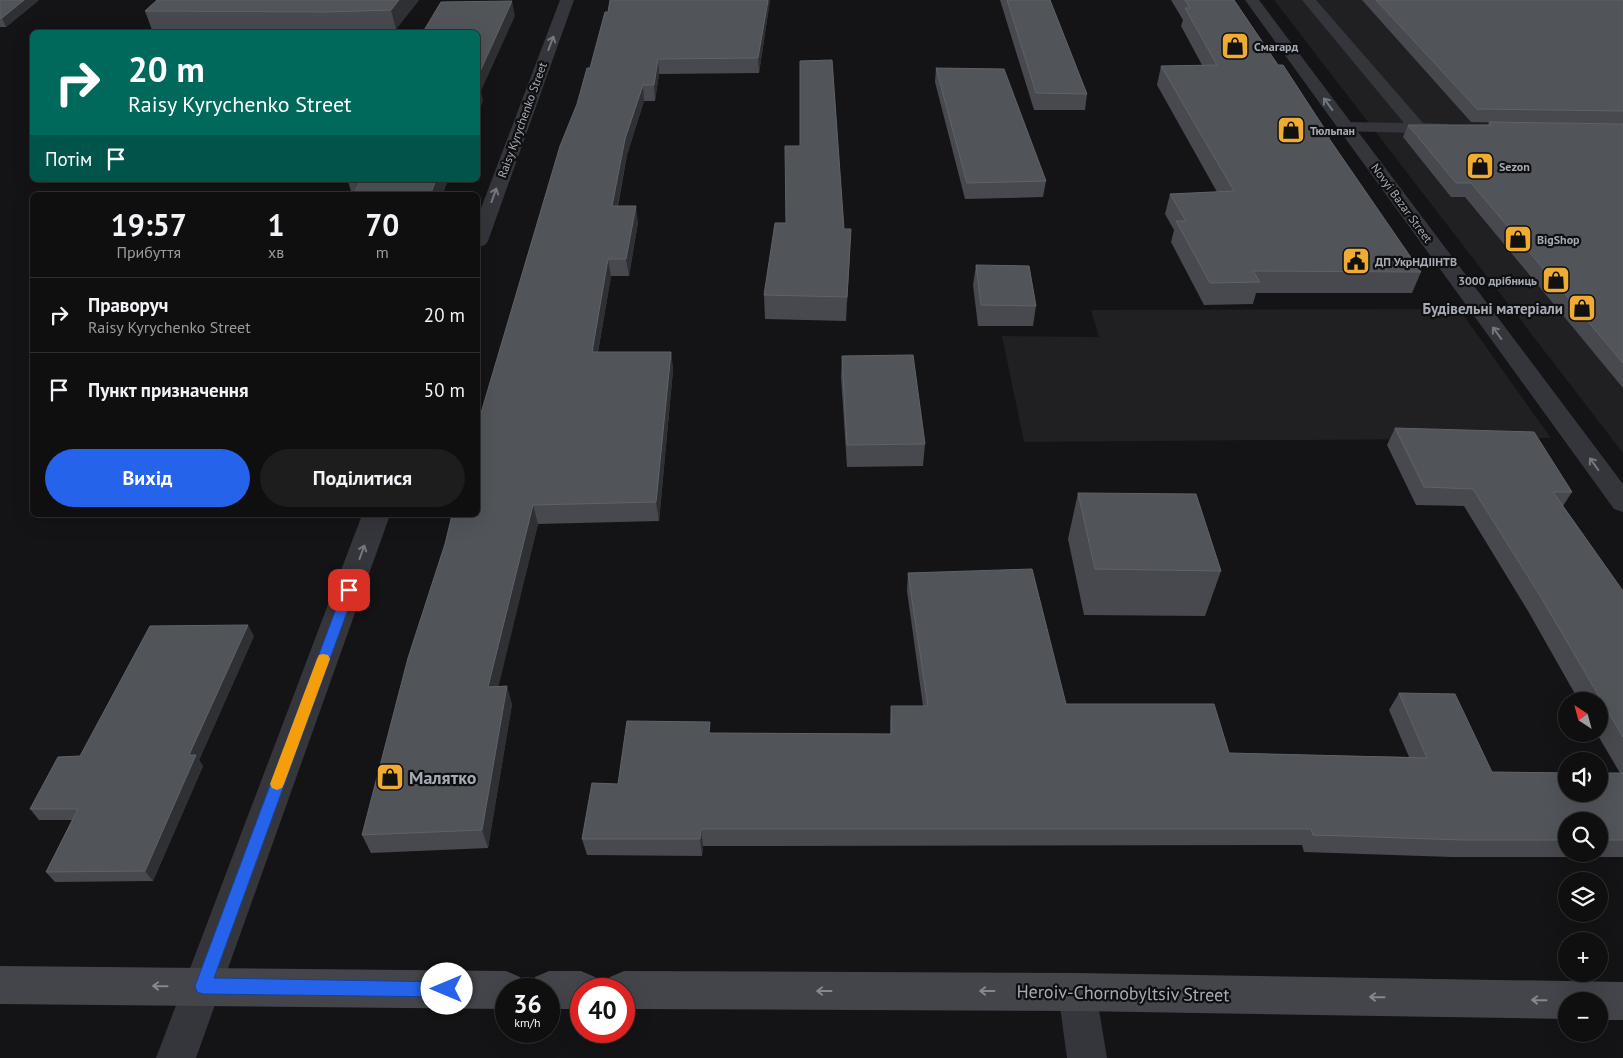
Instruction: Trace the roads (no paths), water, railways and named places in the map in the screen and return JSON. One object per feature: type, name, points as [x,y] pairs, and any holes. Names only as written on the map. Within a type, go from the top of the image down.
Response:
[{"type":"street","name":"Raisy Kyrychenko Street","points":[[480,236],[567,0]]},
{"type":"street","name":"Novyi Bazar Street","points":[[1252,0],[1623,503]]},
{"type":"street","points":[[176,1058],[375,517]]},
{"type":"street","points":[[0,985],[495,990]]},
{"type":"street","name":"Heroiv-Chornobyltsiv Street","points":[[635,990],[1077,992],[1623,1002]]},
{"type":"street","points":[[1077,992],[1087,1058]]},
{"type":"lane","points":[[1309,0],[1418,128]]},
{"type":"lane","points":[[1345,126],[1456,128]]},
{"type":"place","name":"Смагард","points":[[1235,46]]},
{"type":"place","name":"Тюльпан","points":[[1291,130]]},
{"type":"place","name":"Sezon","points":[[1480,166]]},
{"type":"place","name":"BigShop","points":[[1518,239]]},
{"type":"place","name":"ДП УкрНДІІНТВ","points":[[1356,261]]},
{"type":"place","name":"3000 дрібниць","points":[[1556,280]]},
{"type":"place","name":"Будівельні матеріали","points":[[1582,308]]},
{"type":"place","name":"Малятко","points":[[390,777]]}]
